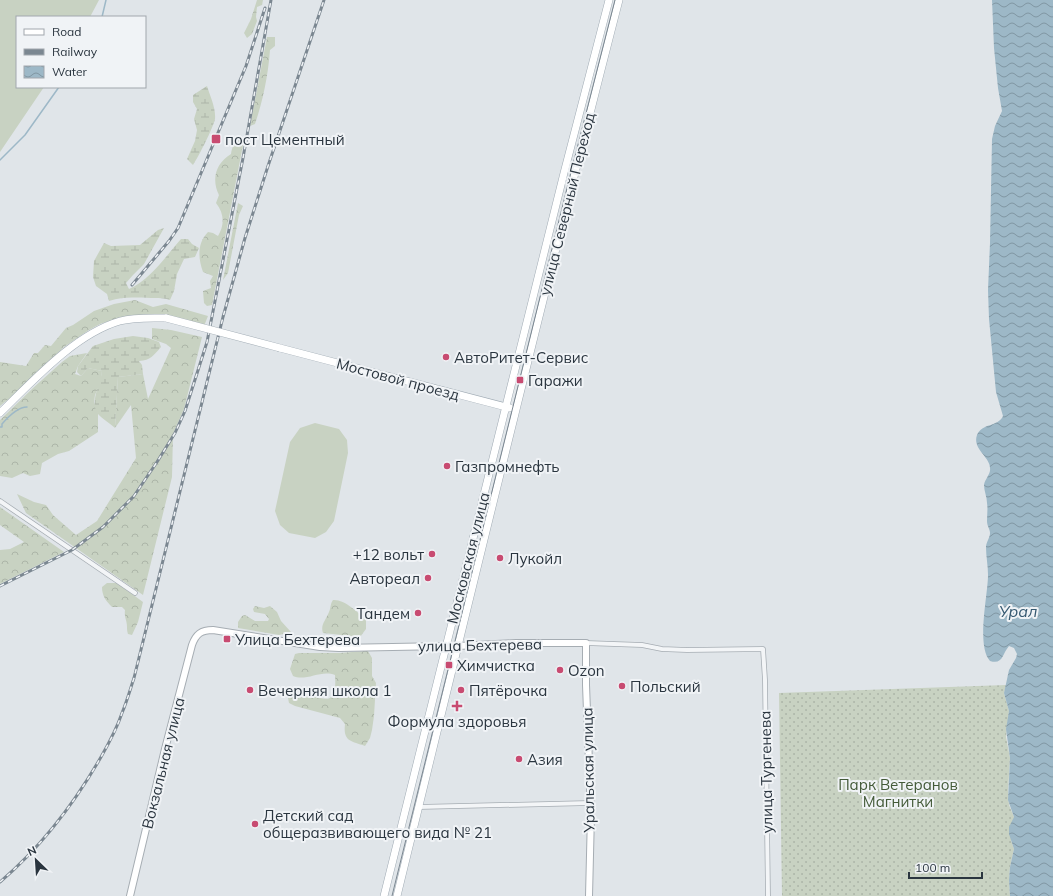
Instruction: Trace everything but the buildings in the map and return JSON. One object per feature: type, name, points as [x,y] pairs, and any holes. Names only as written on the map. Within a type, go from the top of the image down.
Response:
[{"type":"main road","name":"улица Северный Переход","points":[[506,407],[609,0]]},
{"type":"main road","name":"улица Северный Переход","points":[[516,409],[573,177],[619,0]]},
{"type":"main road","name":"Мостовой проезд","points":[[0,413],[59,357],[87,335],[120,321],[142,318],[166,318],[516,409]]},
{"type":"main road","name":"Московская улица","points":[[384,896],[506,407]]},
{"type":"main road","name":"Московская улица","points":[[397,896],[516,409]]},
{"type":"main road","name":"улица Бехтерева","points":[[446,646],[458,646]]},
{"type":"street","points":[[0,501],[135,592]]},
{"type":"street","name":"улица Бехтерева","points":[[199,633],[207,630],[213,630],[320,647],[339,648],[446,646]]},
{"type":"street","name":"Вокзальная улица","points":[[130,895],[192,645],[195,637],[199,633]]},
{"type":"street","name":"улица Бехтерева","points":[[458,646],[516,643],[642,645],[662,649],[687,650],[764,649]]},
{"type":"street","name":"Уральская улица","points":[[586,644],[586,685],[591,814],[589,896]]},
{"type":"street","name":"улица Тургенева","points":[[764,649],[768,896]]},
{"type":"street","points":[[418,807],[590,803]]},
{"type":"green space","points":[[0,0],[99,0],[91,16],[16,16],[16,88],[43,88],[0,152]]},
{"type":"green space","points":[[257,0],[263,0],[262,5],[257,7],[257,21],[252,34],[247,38],[244,33],[251,19]]},
{"type":"green space","points":[[267,37],[275,37],[275,46],[270,50],[263,97],[258,115],[255,124],[250,126]]},
{"type":"green space","points":[[207,86],[214,106],[215,119],[206,142],[193,165],[187,159],[195,141],[197,130],[194,119],[197,109],[193,102],[193,95]]},
{"type":"green space","points":[[240,139],[244,140],[212,305],[207,306],[204,303],[203,291],[211,288],[210,281],[213,276],[203,272],[199,256],[200,246],[204,236],[208,232],[218,236],[222,227],[223,219],[221,211],[216,203],[219,195],[215,183],[216,172],[222,162],[231,154],[233,147]]},
{"type":"green space","points":[[238,203],[243,206],[239,215],[228,273],[223,280]]},
{"type":"green space","points":[[164,228],[144,264],[126,283],[129,289],[137,285],[151,274],[181,239],[188,239],[192,244],[199,248],[195,257],[184,259],[177,274],[174,291],[170,300],[159,298],[120,298],[109,301],[107,294],[96,286],[93,277],[94,261],[104,243],[111,246],[140,245],[158,230]]},
{"type":"green space","points":[[135,300],[153,307],[166,304],[208,316],[204,326],[169,317],[119,318],[100,324],[64,347],[16,393],[0,406],[0,362],[26,366],[34,353],[38,353],[45,345],[51,346],[66,328],[94,311],[114,304]]},
{"type":"green space","points":[[152,328],[171,330],[202,337],[184,409],[173,434],[172,477],[143,595],[26,513],[17,494],[34,502],[46,505],[53,515],[76,535],[97,521],[136,458],[131,405],[115,428],[118,377],[143,374],[148,399],[171,348],[166,344],[152,339]]},
{"type":"green space","points":[[133,336],[148,338],[159,342],[161,347],[152,357],[139,361],[142,365],[143,374],[118,377],[115,428],[98,414],[96,409],[95,398],[102,371],[88,368],[81,376],[77,372],[78,366],[93,346],[114,339]]},
{"type":"green space","points":[[87,353],[78,366],[75,374],[81,376],[88,368],[102,371],[101,381],[95,395],[94,402],[98,413],[98,432],[69,451],[58,454],[42,463],[40,474],[30,476],[23,473],[12,478],[0,476],[0,420],[62,362],[70,356]]},
{"type":"green space","points":[[315,423],[339,429],[347,440],[348,453],[334,521],[326,532],[315,538],[289,533],[280,525],[275,511],[290,442],[300,428]]},
{"type":"green space","points":[[0,507],[64,552],[0,584],[0,550],[10,549],[24,542],[0,525]]},
{"type":"green space","points":[[107,583],[117,583],[143,602],[138,622],[132,635],[128,634],[125,610],[122,607],[112,607],[104,596],[102,587]]},
{"type":"green space","points":[[333,600],[346,604],[366,620],[366,629],[360,637],[323,633],[323,625]]},
{"type":"green space","points":[[255,606],[264,608],[270,606],[277,612],[281,621],[291,632],[279,635],[238,628],[238,622],[242,616],[245,615],[255,621],[268,621],[269,619],[265,614],[254,612],[253,609]]},
{"type":"green space","points":[[368,651],[372,658],[372,676],[376,683],[372,730],[370,738],[365,746],[355,743],[346,737],[345,724],[340,718],[295,706],[289,703],[288,698],[296,693],[304,693],[324,699],[329,698],[333,695],[335,687],[335,675],[324,673],[303,678],[293,676],[290,669],[295,654]]},
{"type":"green space","name":"Парк Ветеранов Магнитки","points":[[1006,685],[1004,693],[1009,711],[1006,737],[1010,758],[1008,791],[1009,805],[1014,817],[1011,840],[1014,849],[1010,867],[1010,896],[782,896],[779,693]]},
{"type":"water","name":"Урал","points":[[992,0],[1053,0],[1053,896],[1010,896],[1010,867],[1014,849],[1009,834],[1009,827],[1014,817],[1008,800],[1010,758],[1006,729],[1009,711],[1004,693],[1009,670],[1017,654],[1014,648],[1009,646],[1000,660],[994,662],[990,661],[986,654],[983,632],[988,584],[986,547],[990,533],[987,523],[987,498],[984,485],[990,472],[990,468],[987,460],[977,445],[976,440],[979,431],[998,422],[1003,416],[996,392],[989,319],[988,290],[992,139],[995,126],[1002,111],[994,48]]},
{"type":"waterway","points":[[102,16],[106,0]]},
{"type":"waterway","points":[[0,160],[25,135],[58,88]]},
{"type":"waterway","points":[[0,427],[2,427],[2,424],[13,413],[27,407]]},
{"type":"tram line","points":[[392,896],[615,0]]},
{"type":"railway","points":[[0,586],[72,550],[103,527],[134,496],[175,433],[185,411],[207,342],[243,158],[271,0]]},
{"type":"railway","points":[[0,882],[15,869],[43,839],[80,791],[104,752],[115,730],[125,704],[134,678],[223,317],[245,238],[324,0]]},
{"type":"railway","points":[[132,285],[178,228],[246,66],[265,8]]},
{"type":"place","name":"пост Цементный","points":[[216,139]]},
{"type":"place","name":"АвтоРитет-Сервис","points":[[446,357]]},
{"type":"place","name":"Гаражи","points":[[520,380]]},
{"type":"place","name":"Газпромнефть","points":[[447,466]]},
{"type":"place","name":"+12 вольт","points":[[432,554]]},
{"type":"place","name":"Лукойл","points":[[500,558]]},
{"type":"place","name":"Автореал","points":[[428,578]]},
{"type":"place","name":"Тандем","points":[[418,613]]},
{"type":"place","name":"Улица Бехтерева","points":[[227,639]]},
{"type":"place","name":"Химчистка","points":[[449,665]]},
{"type":"place","name":"Ozon","points":[[560,670]]},
{"type":"place","name":"Польский","points":[[622,686]]},
{"type":"place","name":"Вечерняя школа 1","points":[[250,690]]},
{"type":"place","name":"Пятёрочка","points":[[461,690]]},
{"type":"place","name":"Формула здоровья","points":[[457,706]]},
{"type":"place","name":"Азия","points":[[519,759]]},
{"type":"place","name":"Детский сад общеразвивающего вида № 21","points":[[255,824]]}]
